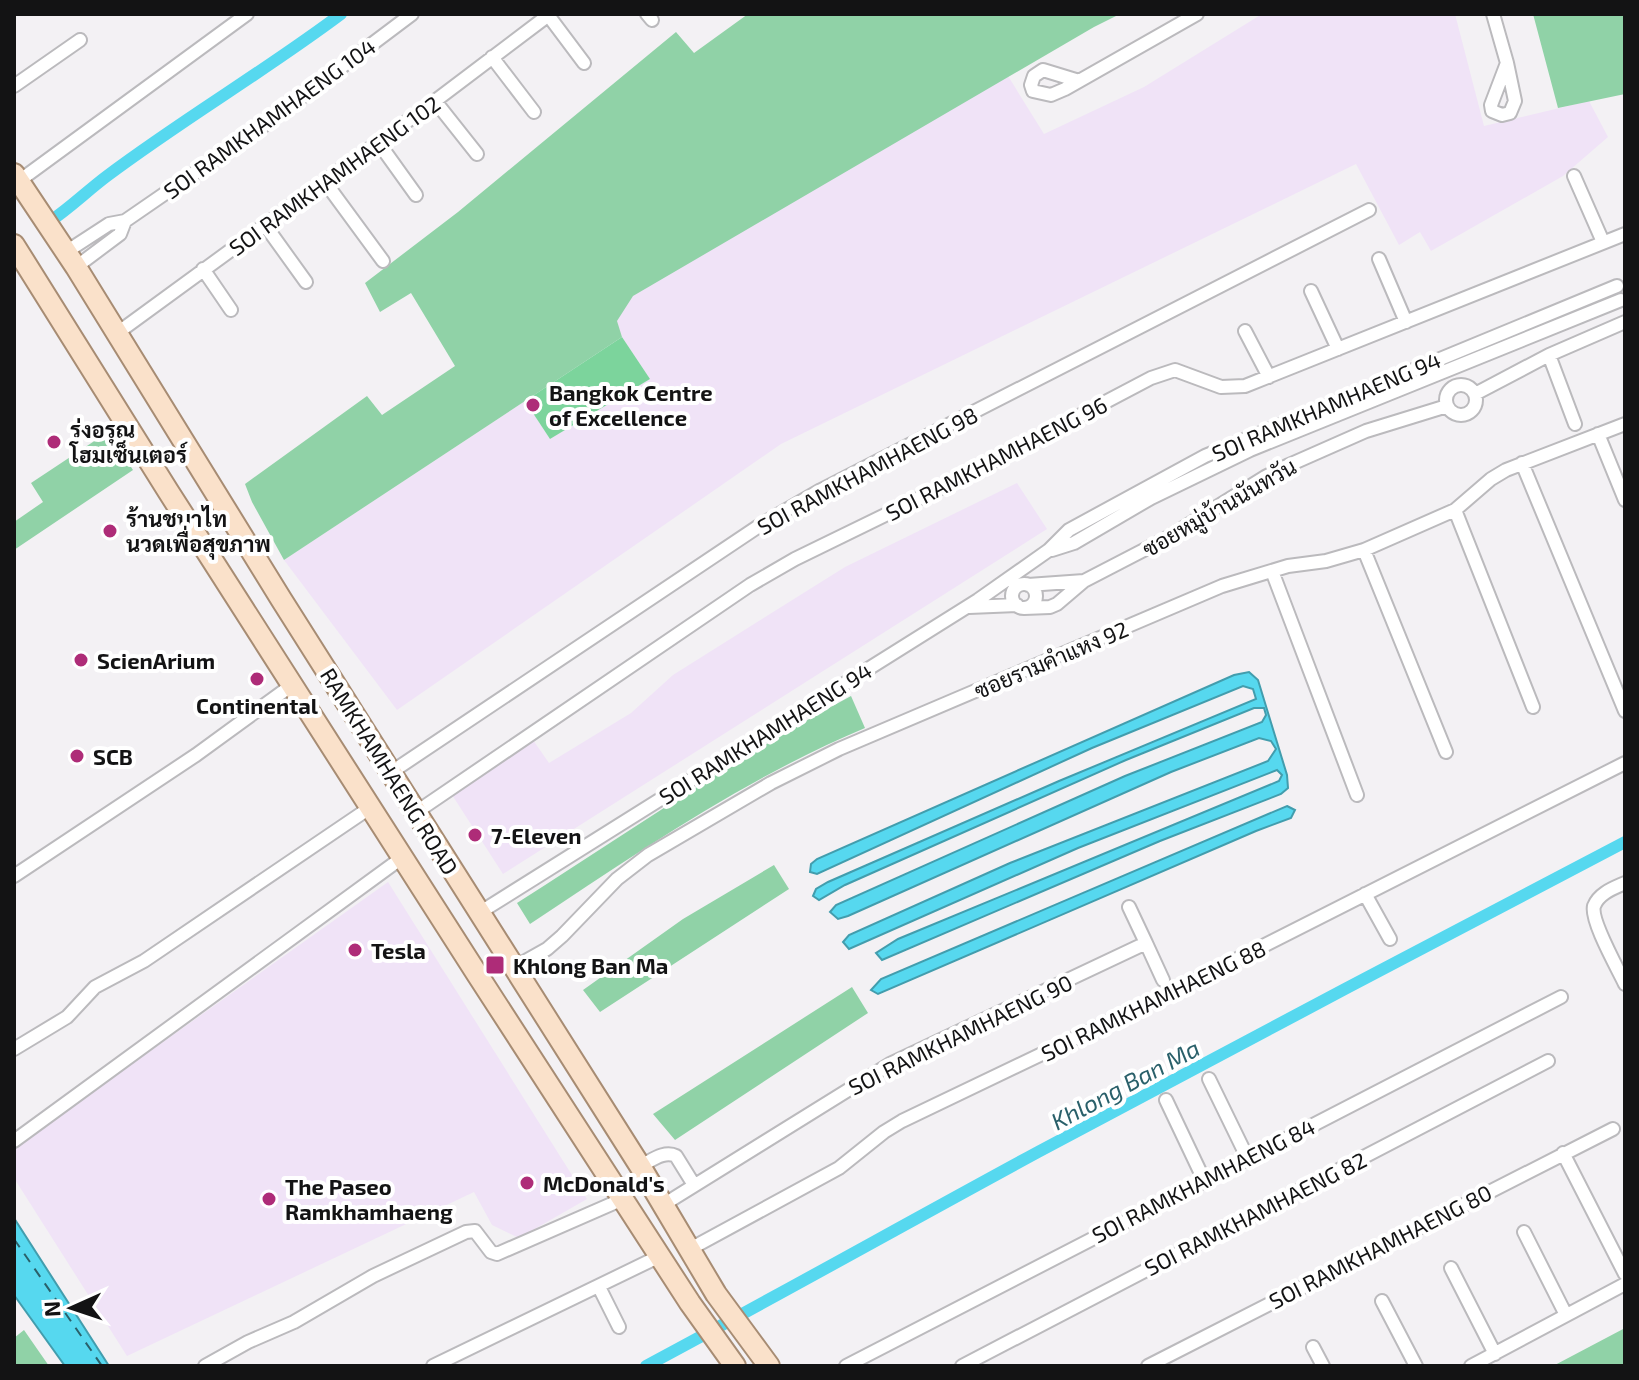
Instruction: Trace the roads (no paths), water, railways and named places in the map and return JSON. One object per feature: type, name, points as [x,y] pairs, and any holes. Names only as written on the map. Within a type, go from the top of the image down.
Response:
[{"type":"main road","name":"RAMKHAMHAENG ROAD","points":[[16,177],[640,1166],[716,1294],[769,1366]]},
{"type":"main road","name":"RAMKHAMHAENG ROAD","points":[[14,245],[292,685],[690,1303],[734,1364]]},
{"type":"main road","points":[[403,857],[433,840]]},
{"type":"street","points":[[16,177],[247,14]]},
{"type":"street","name":"SOI RAMKHAMHAENG 104","points":[[71,260],[109,224],[125,221],[263,126],[412,14]]},
{"type":"street","points":[[1079,81],[1197,14]]},
{"type":"street","points":[[1493,14],[1507,63]]},
{"type":"street","points":[[549,15],[584,63]]},
{"type":"street","name":"SOI RAMKHAMHAENG 102","points":[[116,334],[549,15]]},
{"type":"street","points":[[14,86],[80,40]]},
{"type":"street","points":[[492,57],[534,112]]},
{"type":"street","points":[[435,101],[477,154]]},
{"type":"street","points":[[378,142],[416,195]]},
{"type":"street","points":[[1574,176],[1603,242]]},
{"type":"street","points":[[325,182],[383,261]]},
{"type":"street","name":"SOI RAMKHAMHAENG 98","points":[[390,773],[762,524],[821,490],[1369,210]]},
{"type":"street","points":[[265,225],[306,282]]},
{"type":"street","name":"SOI RAMKHAMHAENG 96","points":[[415,813],[750,585],[795,559],[963,477],[1151,378],[1175,370],[1221,387],[1235,388],[1625,234]]},
{"type":"street","points":[[1379,259],[1406,322]]},
{"type":"street","points":[[203,269],[231,310]]},
{"type":"street","name":"SOI RAMKHAMHAENG 94","points":[[1049,550],[1074,543],[1151,498],[1250,450],[1623,300],[1616,294],[1621,284]]},
{"type":"street","name":"SOI RAMKHAMHAENG 94","points":[[479,913],[966,608],[1049,550],[1069,530],[1205,456],[1621,284]]},
{"type":"street","points":[[1311,291],[1338,349]]},
{"type":"street","name":"ซอยหมู่บ้านนันทวัน","points":[[1475,394],[1549,355],[1625,322]]},
{"type":"street","points":[[1245,331],[1269,377]]},
{"type":"street","points":[[1549,355],[1575,424]]},
{"type":"street","name":"ซอยหมู่บ้านนันทวัน","points":[[1455,386],[1466,386],[1475,394],[1475,405],[1467,413],[1456,413],[1447,406],[1447,394],[1455,386]]},
{"type":"street","name":"ซอยหมู่บ้านนันทวัน","points":[[966,608],[1050,607],[1084,581],[1167,538],[1265,477],[1366,431],[1447,406]]},
{"type":"street","name":"ซอยรามคําแหง 92","points":[[515,967],[554,943],[617,879],[648,855],[771,783],[839,749],[1222,586],[1364,550],[1455,510],[1491,479],[1522,463],[1625,424]]},
{"type":"street","points":[[1598,434],[1625,500]]},
{"type":"street","points":[[1522,463],[1625,711]]},
{"type":"street","points":[[1455,510],[1533,707]]},
{"type":"street","points":[[1364,550],[1446,752]]},
{"type":"street","points":[[1272,571],[1357,795]]},
{"type":"street","name":"ซอยหมู่บ้านนันทวัน","points":[[986,595],[1022,586],[1084,581]]},
{"type":"street","points":[[1022,586],[1036,596],[1032,604],[1021,606],[1012,596],[1022,586]]},
{"type":"street","points":[[14,876],[196,755],[292,685]]},
{"type":"street","name":"SOI RAMKHAMHAENG 88","points":[[690,1249],[839,1168],[902,1121],[1158,999],[1625,763]]},
{"type":"street","points":[[14,1049],[67,1017],[95,987],[144,961],[371,807]]},
{"type":"street","points":[[14,1141],[403,857]]},
{"type":"street","points":[[1625,883],[1607,892],[1593,910],[1625,984]]},
{"type":"street","points":[[1365,894],[1390,939]]},
{"type":"street","points":[[1129,907],[1163,980]]},
{"type":"street","name":"SOI RAMKHAMHAENG 90","points":[[663,1205],[890,1064],[1146,943]]},
{"type":"street","name":"SOI RAMKHAMHAENG 84","points":[[846,1366],[1561,997]]},
{"type":"street","name":"SOI RAMKHAMHAENG 82","points":[[962,1366],[1548,1061]]},
{"type":"street","points":[[1209,1079],[1247,1157]]},
{"type":"street","points":[[1166,1100],[1204,1180]]},
{"type":"street","name":"SOI RAMKHAMHAENG 80","points":[[1151,1365],[1613,1129]]},
{"type":"street","points":[[640,1166],[667,1153],[672,1154],[694,1185]]},
{"type":"street","points":[[1563,1153],[1625,1274]]},
{"type":"street","points":[[205,1366],[248,1342],[294,1322],[373,1276],[466,1232],[475,1231],[491,1252],[497,1254],[623,1199]]},
{"type":"street","points":[[1524,1232],[1566,1315]]},
{"type":"street","points":[[433,1366],[660,1256]]},
{"type":"street","points":[[1451,1268],[1495,1354]]},
{"type":"street","points":[[1471,1366],[1625,1284]]},
{"type":"street","points":[[599,1287],[619,1327]]},
{"type":"street","points":[[1382,1301],[1416,1366]]},
{"type":"street","points":[[1313,1347],[1323,1366]]},
{"type":"water","points":[[1249,672],[1258,680],[1287,775],[1288,788],[1281,794],[1160,841],[882,960],[876,953],[898,939],[1279,781],[1282,775],[1277,770],[1078,848],[849,949],[843,942],[849,935],[1010,863],[1268,761],[1276,749],[1271,741],[1259,738],[1171,772],[848,916],[838,919],[830,912],[836,905],[1125,776],[1262,722],[1266,715],[1264,708],[1254,708],[1126,760],[845,885],[819,900],[813,896],[816,889],[828,882],[1256,699],[1253,689],[1243,686],[1092,748],[817,874],[810,872],[811,864],[817,859],[1234,675]]},
{"type":"water","points":[[1287,806],[1295,810],[1291,818],[878,994],[871,990],[881,979]]},
{"type":"water","points":[[14,1218],[109,1366],[65,1366],[14,1295]]},
{"type":"waterway","points":[[49,222],[136,155],[341,14]]},
{"type":"waterway","name":"Khlong Ban Ma","points":[[646,1366],[1111,1113],[1625,842]]},
{"type":"place","name":"Bangkok Centre of Excellence","points":[[533,405]]},
{"type":"place","name":"รุ่งอรุณ โฮมเซ็นเตอร์","points":[[54,442]]},
{"type":"place","name":"ร้านชบาไท นวดเพื่อสุขภาพ","points":[[110,531]]},
{"type":"place","name":"ScienArium","points":[[81,660]]},
{"type":"place","name":"Continental","points":[[257,679]]},
{"type":"place","name":"SCB","points":[[77,756]]},
{"type":"place","name":"7-Eleven","points":[[475,835]]},
{"type":"place","name":"Tesla","points":[[355,950]]},
{"type":"place","name":"Khlong Ban Ma","points":[[495,965]]},
{"type":"place","name":"McDonald's","points":[[527,1183]]},
{"type":"place","name":"The Paseo Ramkhamhaeng","points":[[269,1199]]}]
